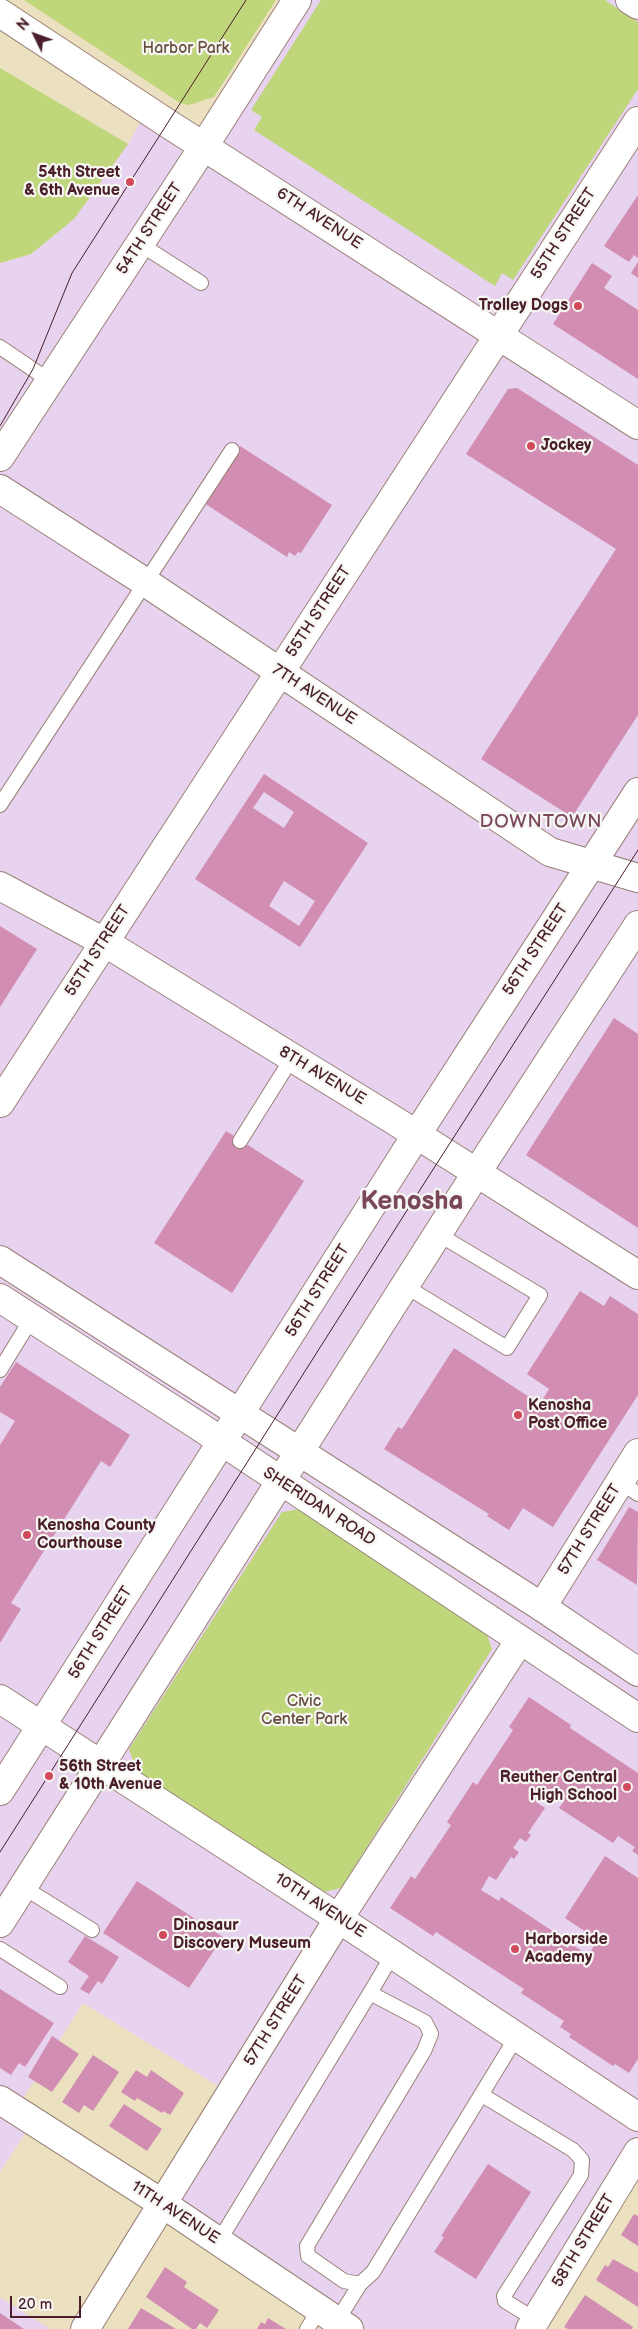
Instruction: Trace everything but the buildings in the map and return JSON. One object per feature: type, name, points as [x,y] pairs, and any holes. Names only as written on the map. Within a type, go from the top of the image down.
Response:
[{"type":"street","name":"54TH STREET","points":[[0,457],[204,146],[297,0]]},
{"type":"street","points":[[630,0],[638,5]]},
{"type":"street","name":"6TH AVENUE","points":[[0,13],[638,425]]},
{"type":"street","name":"55TH STREET","points":[[0,1103],[638,121]]},
{"type":"street","name":"7TH AVENUE","points":[[0,489],[145,582],[550,852],[638,878]]},
{"type":"street","name":"56TH STREET","points":[[0,1792],[417,1134],[638,792]]},
{"type":"street","name":"8TH AVENUE","points":[[0,886],[104,942],[417,1134],[638,1276]]},
{"type":"street","points":[[0,1922],[477,1172],[638,925]]},
{"type":"street","points":[[0,1260],[542,1607],[638,1672]]},
{"type":"street","name":"SHERIDAN ROAD","points":[[0,1298],[638,1718]]},
{"type":"street","name":"57TH STREET","points":[[542,1607],[633,1471]]},
{"type":"street","name":"57TH STREET","points":[[85,2329],[339,1918],[520,1640]]},
{"type":"street","name":"10TH AVENUE","points":[[0,1699],[339,1918],[638,2117]]},
{"type":"street","name":"11TH AVENUE","points":[[0,2100],[163,2204],[219,2242],[328,2322]]},
{"type":"street","name":"58TH STREET","points":[[533,2324],[638,2152]]},
{"type":"lane","points":[[140,244],[201,283]]},
{"type":"lane","points":[[0,347],[50,380]]},
{"type":"lane","points":[[0,805],[232,450]]},
{"type":"lane","points":[[240,1141],[292,1058]]},
{"type":"lane","points":[[405,1286],[507,1348],[540,1295],[438,1234]]},
{"type":"lane","points":[[0,1370],[32,1318]]},
{"type":"lane","points":[[23,1887],[92,1930]]},
{"type":"lane","points":[[0,1950],[60,1987]]},
{"type":"lane","points":[[219,2242],[393,1954]]},
{"type":"lane","points":[[360,2284],[344,2280],[308,2256],[307,2246],[424,2051],[431,2034],[425,2022],[370,1992]]},
{"type":"lane","points":[[328,2322],[360,2284],[373,2272],[517,2036]]},
{"type":"lane","points":[[482,2095],[572,2150],[582,2160],[580,2175],[504,2296],[505,2301],[533,2324]]},
{"type":"shaded area","points":[[297,0],[630,0],[638,5],[638,2152],[530,2329],[349,2329],[163,2204],[231,2094],[83,2003],[16,2110],[33,2121],[0,2172],[0,263],[31,254],[74,219],[128,144],[147,110],[204,146]]},
{"type":"shaded area","points":[[0,2297],[50,2329],[0,2329]]},
{"type":"green space","name":"Harbor Park","points":[[24,0],[276,0],[214,97],[189,105],[180,103]]},
{"type":"green space","points":[[321,0],[605,0],[638,22],[638,89],[513,280],[502,273],[495,286],[254,130],[262,117],[251,110]]},
{"type":"green space","points":[[0,68],[128,144],[74,219],[31,254],[0,263]]},
{"type":"green space","name":"Civic Center Park","points":[[301,1509],[485,1629],[492,1649],[341,1888],[320,1893],[137,1772],[129,1749],[282,1512]]},
{"type":"tram line","points":[[0,426],[33,369],[72,273],[246,0]]},
{"type":"tram line","points":[[0,1852],[638,850]]},
{"type":"place","name":"54th Street & 6th Avenue","points":[[130,182]]},
{"type":"place","name":"Trolley Dogs","points":[[578,306]]},
{"type":"place","name":"Jockey","points":[[531,446]]},
{"type":"place","name":"Kenosha Post Office","points":[[518,1415]]},
{"type":"place","name":"Kenosha County Courthouse","points":[[27,1535]]},
{"type":"place","name":"56th Street & 10th Avenue","points":[[49,1776]]},
{"type":"place","name":"Reuther Central High School","points":[[627,1787]]},
{"type":"place","name":"Dinosaur Discovery Museum","points":[[163,1935]]},
{"type":"place","name":"Harborside Academy","points":[[515,1949]]},
{"type":"district","name":"DOWNTOWN","points":[[541,822]]},
{"type":"district","name":"Kenosha","points":[[412,1202]]}]
